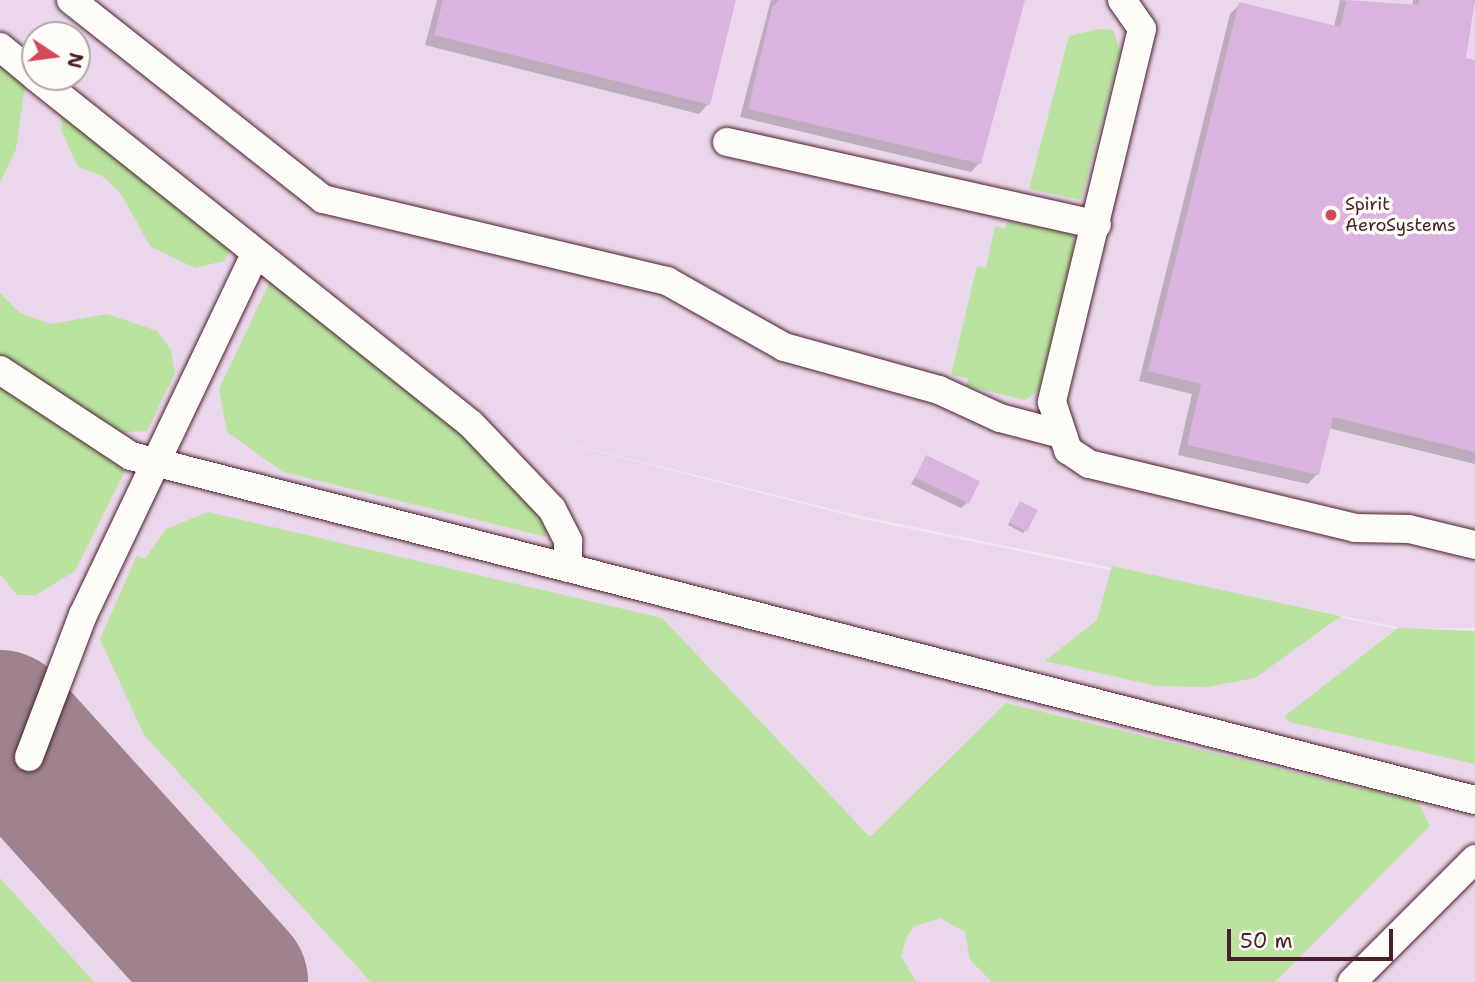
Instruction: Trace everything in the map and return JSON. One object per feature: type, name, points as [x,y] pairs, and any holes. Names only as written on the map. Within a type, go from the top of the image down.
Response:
[{"type":"lane","points":[[71,0],[323,199],[667,281],[784,347],[939,390],[1000,418],[1061,434]]},
{"type":"lane","points":[[1122,0],[1142,29],[1097,225],[1052,402],[1068,450],[1089,464],[1355,528],[1409,529],[1475,545]]},
{"type":"lane","points":[[0,47],[21,64]]},
{"type":"lane","points":[[54,91],[256,255],[471,424],[528,478],[568,541],[568,568]]},
{"type":"lane","points":[[727,142],[1097,225]]},
{"type":"lane","points":[[29,757],[83,615],[256,255]]},
{"type":"lane","points":[[0,370],[131,456],[1475,800]]},
{"type":"lane","points":[[1352,982],[1475,859]]},
{"type":"shaded area","points":[[0,0],[1475,0],[1475,628],[1407,629],[861,516],[501,427],[862,519],[1406,631],[1475,631],[1475,982],[0,982],[0,38],[21,54],[21,91],[69,91],[334,296],[72,91],[91,91],[91,21],[21,21],[21,51],[0,34]]},
{"type":"green space","points":[[1100,29],[1113,30],[1120,51],[1081,200],[1029,189],[1069,36]]},
{"type":"green space","points":[[0,53],[21,75],[21,91],[24,91],[16,149],[0,183]]},
{"type":"green space","points":[[63,105],[233,246],[224,261],[195,268],[150,246],[121,194],[101,175],[78,167],[61,130]]},
{"type":"green space","points":[[1007,221],[1072,234],[1075,241],[1039,391],[1025,400],[967,386],[968,378],[951,375],[977,266],[986,268],[995,226],[1005,229]]},
{"type":"green space","points":[[272,277],[432,400],[553,526],[546,537],[283,472],[227,432],[219,389]]},
{"type":"green space","points":[[0,293],[20,313],[51,324],[107,314],[157,331],[171,350],[175,373],[147,431],[113,433],[0,358]]},
{"type":"green space","points":[[0,380],[125,471],[75,571],[36,595],[17,595],[0,574]]},
{"type":"green space","points":[[208,512],[662,618],[870,837],[1006,703],[1418,802],[1430,826],[1275,982],[992,982],[970,960],[965,932],[940,918],[913,927],[907,937],[901,956],[916,982],[371,982],[144,735],[100,639],[137,555],[145,559],[166,529]]},
{"type":"green space","points":[[1112,566],[1341,616],[1255,678],[1207,687],[1157,686],[1045,661],[1097,620]]},
{"type":"green space","points":[[1398,628],[1475,631],[1475,764],[1289,722],[1285,716]]},
{"type":"green space","points":[[0,878],[94,982],[0,982]]},
{"type":"building","points":[[443,0],[736,0],[710,105],[434,35]]},
{"type":"building","points":[[779,0],[1025,0],[981,164],[748,109],[772,8]]},
{"type":"building","name":"Spirit AeroSystems","points":[[1347,0],[1418,5],[1419,0],[1475,0],[1466,58],[1475,60],[1475,452],[1333,417],[1319,475],[1187,445],[1201,384],[1148,371],[1239,2],[1340,27]]},
{"type":"building","points":[[926,455],[980,481],[969,504],[915,477]]},
{"type":"building","points":[[1020,501],[1038,510],[1027,531],[1009,522]]},
{"type":"taxiway","points":[[0,739],[29,757]]},
{"type":"runway","points":[[0,725],[233,982]]},
{"type":"place","name":"Spirit AeroSystems","points":[[1331,215]]}]
